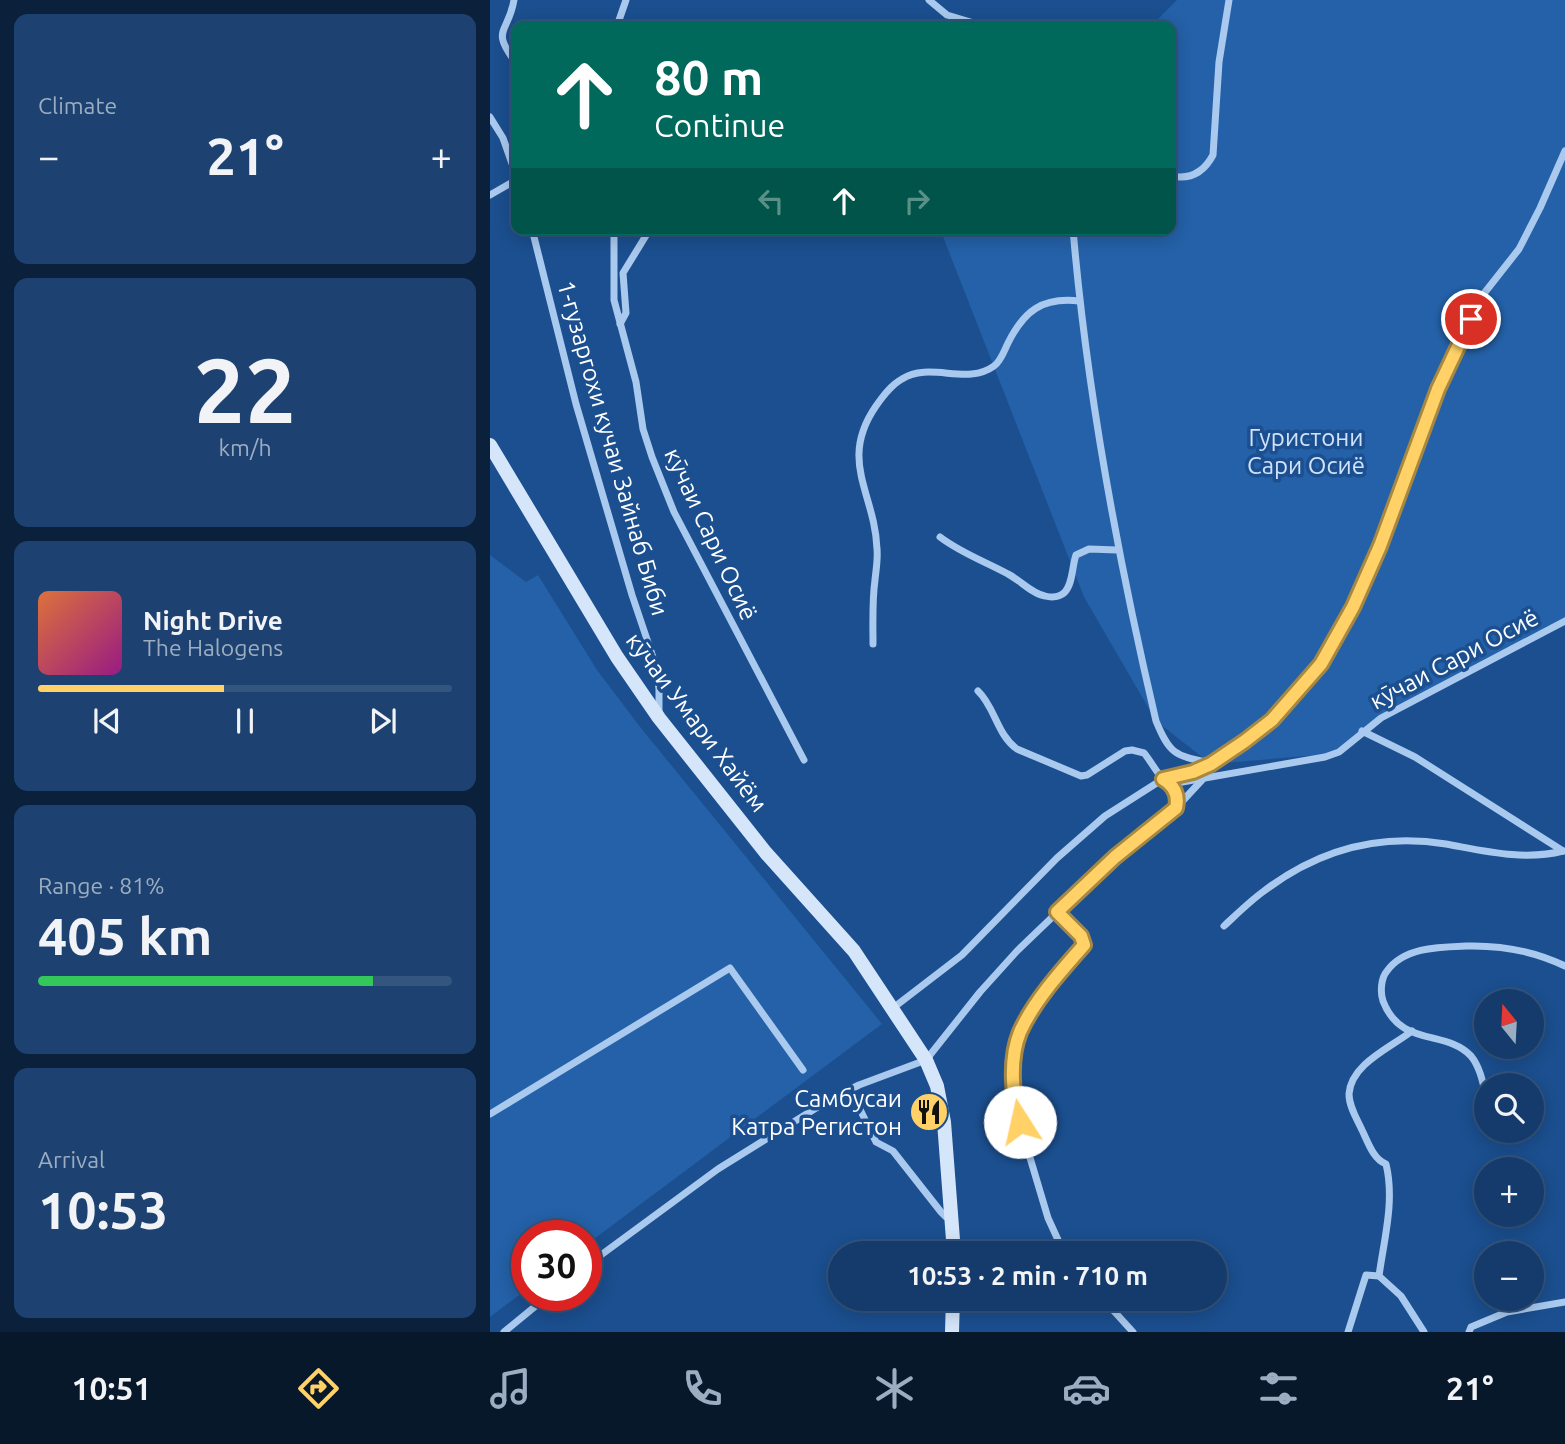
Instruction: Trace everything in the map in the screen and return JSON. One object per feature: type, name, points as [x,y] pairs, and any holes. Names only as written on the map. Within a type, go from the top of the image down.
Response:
[{"type":"main road","name":"кӯчаи Умари Хайём","points":[[490,445],[617,657],[659,718],[766,853],[854,951],[926,1060],[937,1086],[944,1122],[953,1241]]},
{"type":"main road","points":[[952,1332],[953,1311]]},
{"type":"street","points":[[511,57],[499,37],[514,0]]},
{"type":"street","points":[[619,21],[626,0]]},
{"type":"street","points":[[929,0],[947,15],[967,21]]},
{"type":"street","points":[[1176,177],[1194,175],[1207,167],[1213,155],[1219,62],[1229,0]]},
{"type":"street","points":[[490,117],[503,138],[511,162]]},
{"type":"street","points":[[893,1008],[962,955],[1057,858],[1105,816],[1163,779],[1193,772],[1211,764],[1272,720],[1321,664],[1353,607],[1380,546],[1438,389],[1482,296],[1519,249],[1565,151]]},
{"type":"street","points":[[490,195],[511,180]]},
{"type":"street","name":"1-гузаргохи кучаи Зайнаб Биби","points":[[534,235],[576,404],[656,666],[659,718]]},
{"type":"street","name":"кӯчаи Сари Осиё","points":[[614,235],[614,300],[636,382],[643,429],[674,512],[804,760]]},
{"type":"street","points":[[620,325],[626,313],[623,273],[646,235]]},
{"type":"street","points":[[1074,235],[1079,300],[1117,550],[1156,721],[1164,743],[1174,752],[1211,764]]},
{"type":"street","points":[[873,644],[877,545],[858,460],[860,437],[866,421],[885,394],[900,379],[927,371],[980,373],[998,363],[1015,328],[1025,316],[1048,302],[1079,300]]},
{"type":"street","points":[[940,537],[959,551],[1005,572],[1043,596],[1055,597],[1064,593],[1070,584],[1076,555],[1089,550],[1117,550]]},
{"type":"street","name":"кӯчаи Сари Осиё","points":[[1171,784],[1325,757],[1339,752],[1381,718],[1565,621]]},
{"type":"street","points":[[978,691],[988,701],[1005,737],[1017,749],[1081,776],[1125,751],[1138,750],[1144,753],[1163,779],[1171,784],[1176,794],[1176,808]]},
{"type":"street","name":"кӯчаи Сари Осиё","points":[[1362,732],[1415,757],[1564,852]]},
{"type":"street","points":[[602,1254],[719,1169],[850,1089],[926,1060],[1017,951],[1115,857],[1176,808],[1202,780]]},
{"type":"street","points":[[1224,926],[1264,891],[1304,865],[1336,851],[1390,839],[1429,841],[1517,856],[1544,856],[1564,852]]},
{"type":"street","points":[[1057,912],[1081,936],[1084,945],[1019,1034],[1013,1065],[1014,1104],[1048,1218],[1059,1241]]},
{"type":"street","points":[[1480,1073],[1470,1056],[1450,1044],[1421,1037],[1394,1020],[1388,1013],[1381,996],[1383,976],[1394,962],[1403,956],[1447,947],[1501,946],[1541,955],[1565,966]]},
{"type":"street","points":[[490,1114],[730,968],[803,1070]]},
{"type":"street","points":[[1379,1276],[1389,1217],[1390,1178],[1386,1164],[1380,1161],[1371,1149],[1349,1094],[1354,1077],[1363,1065],[1412,1031]]},
{"type":"street","points":[[850,1089],[876,1142],[893,1151],[941,1212],[946,1217],[952,1217]]},
{"type":"street","points":[[1348,1332],[1366,1275],[1379,1276],[1401,1296],[1423,1332]]},
{"type":"street","points":[[1469,1332],[1471,1327],[1507,1312],[1565,1302]]},
{"type":"street","points":[[504,1332],[530,1311]]},
{"type":"street","points":[[1114,1311],[1133,1332]]},
{"type":"green space","name":"Гуристони Сари Осиё","points":[[1177,0],[1565,0],[1565,619],[1381,718],[1331,754],[1211,764],[1156,721],[1084,597],[942,235],[1176,235],[1176,21],[1156,21]]},
{"type":"green space","points":[[490,555],[526,582],[538,575],[597,670],[641,728],[882,1024],[602,1233],[602,1220],[511,1220],[511,1301],[490,1317]]},
{"type":"place","name":"Самбусаи Катра Регистон","points":[[929,1112]]},
{"type":"route","points":[[1020,1122],[1014,1104],[1013,1065],[1019,1034],[1084,945],[1081,936],[1057,912],[1115,857],[1176,808],[1176,794],[1171,784],[1163,779],[1193,772],[1211,764],[1245,741],[1272,720],[1321,664],[1353,607],[1380,546],[1438,389],[1471,319]]}]
